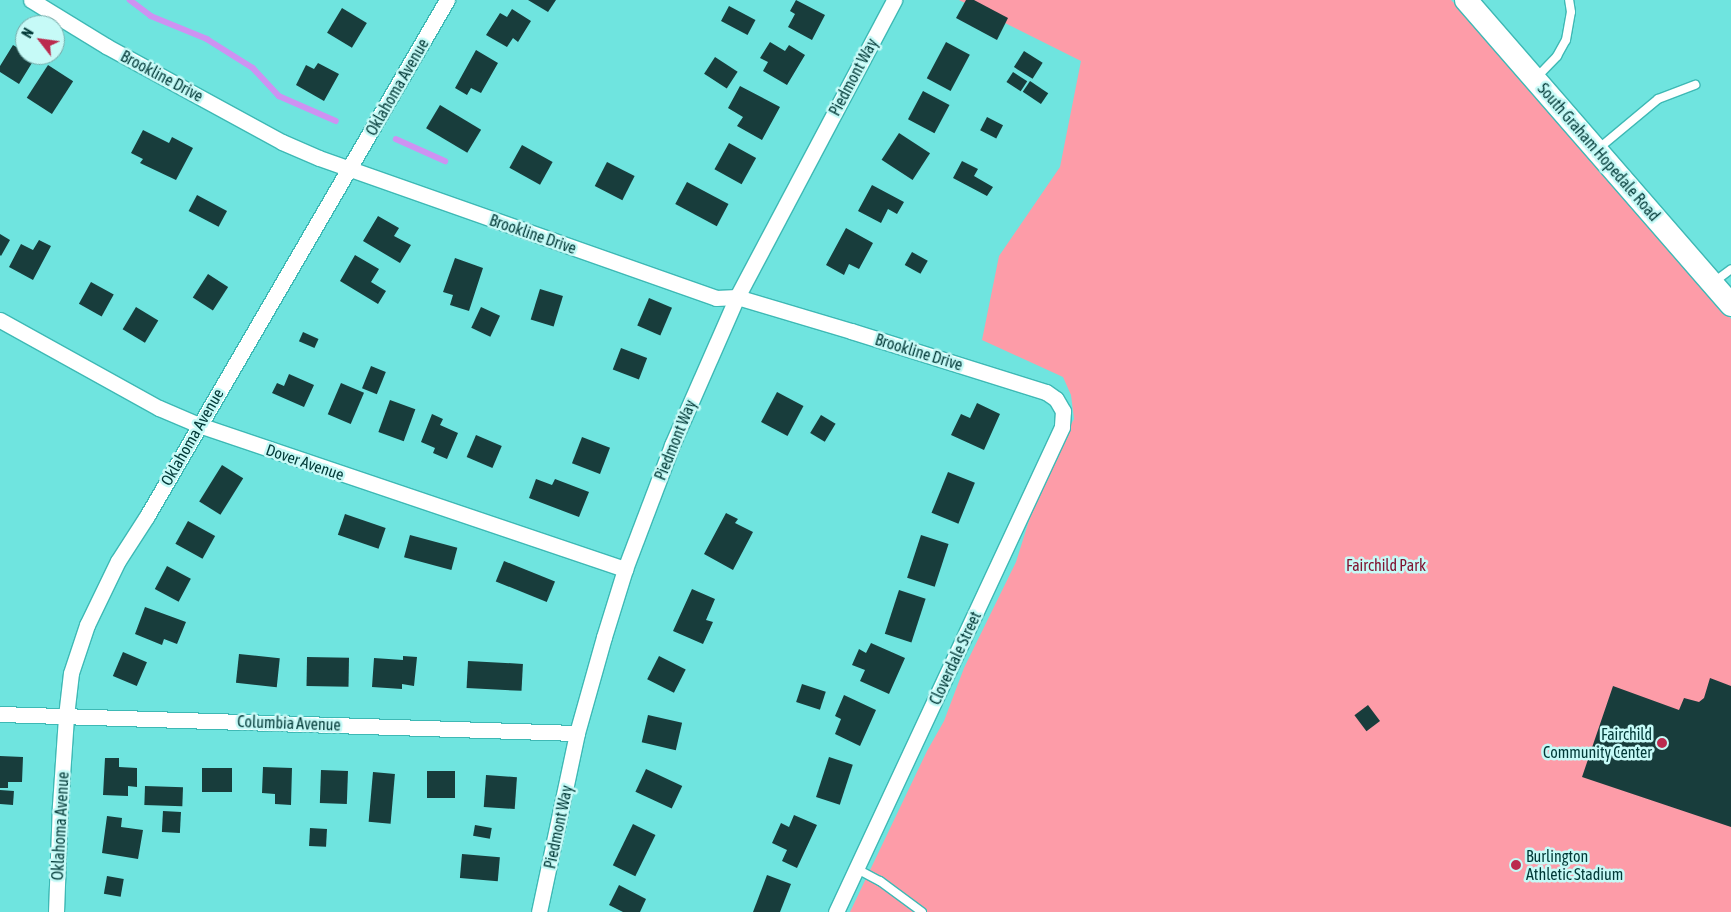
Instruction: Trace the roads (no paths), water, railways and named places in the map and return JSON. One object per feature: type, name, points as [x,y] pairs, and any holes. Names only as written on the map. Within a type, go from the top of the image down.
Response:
[{"type":"street","name":"Brookline Drive","points":[[31,0],[106,46],[282,142],[350,169],[716,298],[737,297],[1046,392],[1060,403]]},
{"type":"street","name":"Oklahoma Avenue","points":[[56,912],[66,716],[75,658],[101,592],[350,169],[447,0]]},
{"type":"street","name":"Piedmont Way","points":[[538,912],[577,733],[625,569],[672,445],[737,297],[894,0]]},
{"type":"street","name":"South Graham Hopedale Road","points":[[1466,0],[1731,305]]},
{"type":"street","name":"Dover Avenue","points":[[0,320],[159,408],[199,425],[625,569]]},
{"type":"street","name":"Cloverdale Street","points":[[836,912],[1062,428],[1063,411],[1060,403]]},
{"type":"street","name":"Columbia Avenue","points":[[0,714],[577,733]]},
{"type":"lane","points":[[1535,78],[1557,56],[1566,40],[1571,12],[1569,0]]},
{"type":"lane","points":[[1597,150],[1658,99],[1694,85]]},
{"type":"lane","points":[[1712,283],[1731,269]]},
{"type":"lane","points":[[857,869],[880,881],[922,912]]},
{"type":"waterway","points":[[130,0],[151,16],[207,39],[253,68],[279,96],[336,121]]},
{"type":"waterway","points":[[396,139],[445,161]]},
{"type":"place","name":"Fairchild Community Center","points":[[1662,743]]},
{"type":"place","name":"Burlington Athletic Stadium","points":[[1516,865]]},
{"type":"park label","name":"Fairchild Park","points":[[1386,565]]}]
